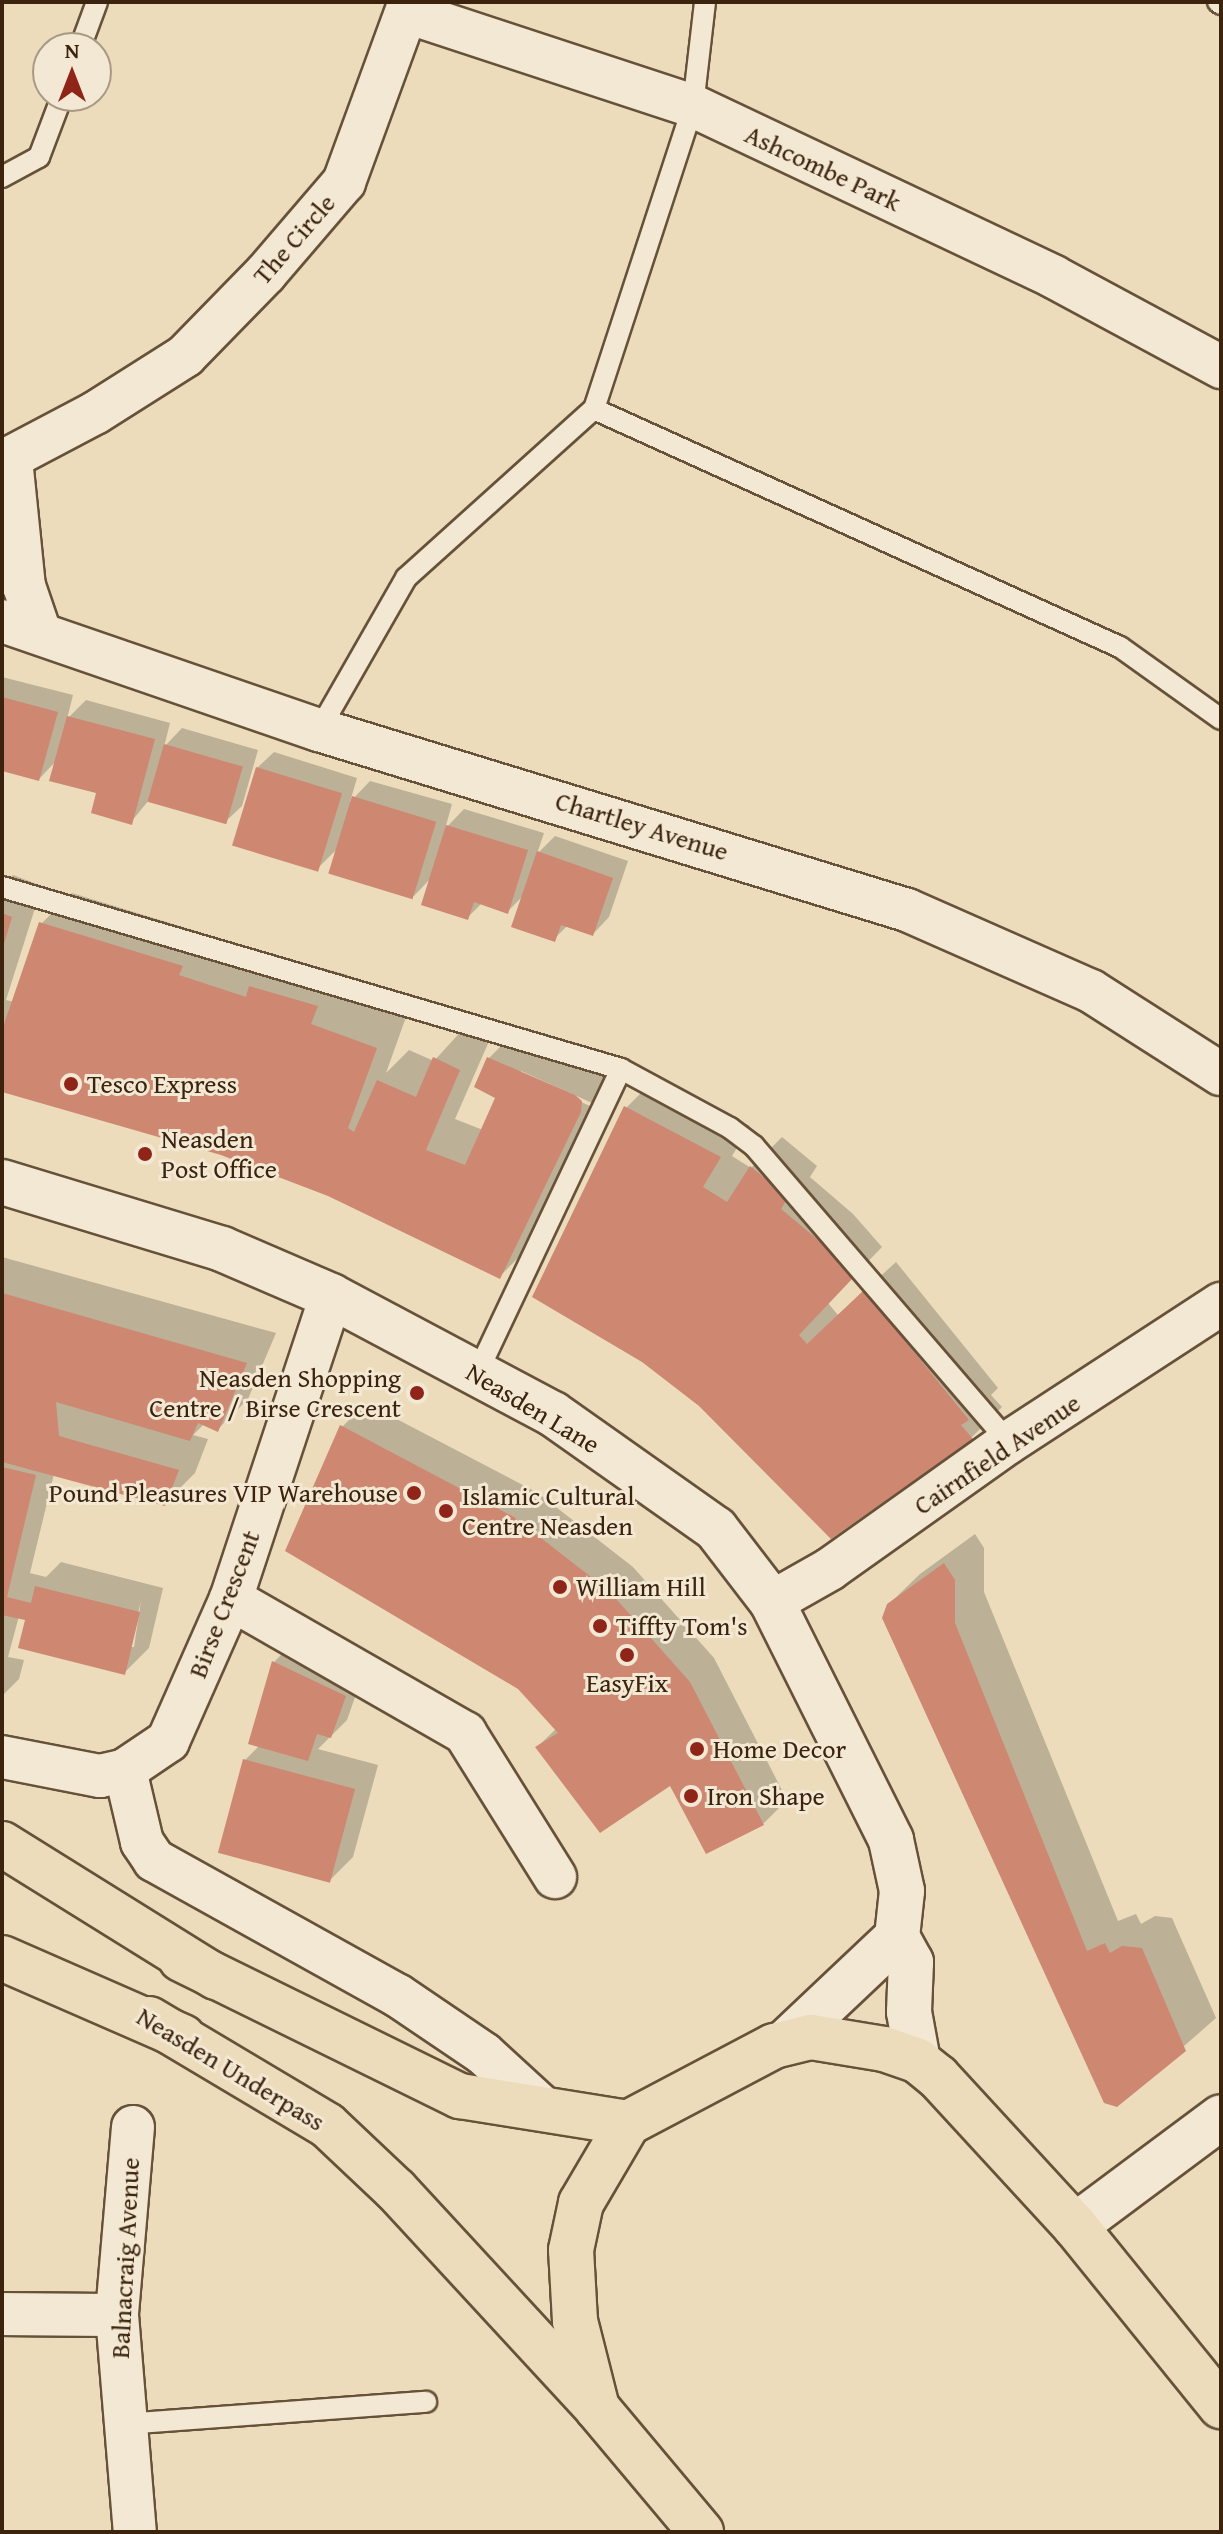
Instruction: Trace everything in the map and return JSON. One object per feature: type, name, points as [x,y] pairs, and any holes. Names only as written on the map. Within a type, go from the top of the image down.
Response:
[{"type":"main road","points":[[2,1844],[216,1977]]},
{"type":"main road","points":[[2,1870],[420,2080],[460,2096],[628,2123]]},
{"type":"main road","name":"Neasden Underpass","points":[[2,1941],[183,2037],[327,2125],[396,2190],[597,2408],[701,2532]]},
{"type":"main road","points":[[2,1958],[183,2037]]},
{"type":"main road","points":[[597,2408],[575,2321],[571,2250],[581,2203],[628,2123],[788,2040],[843,2040],[918,2061],[1075,2226],[1221,2406]]},
{"type":"street","name":"Ashcombe Park","points":[[408,7],[693,106],[1054,277],[1221,367]]},
{"type":"street","name":"The Circle","points":[[6,460],[95,413],[185,356],[344,182],[408,7]]},
{"type":"street","name":"Chartley Avenue","points":[[6,460],[24,586],[21,627],[319,730],[907,910],[1091,991],[1221,1074]]},
{"type":"street","name":"Neasden Lane","points":[[2,1182],[222,1249],[331,1296],[553,1414],[716,1529],[772,1602],[891,1840],[902,1891],[897,1937],[911,1962],[909,2001],[918,2061]]},
{"type":"street","name":"Birse Crescent","points":[[2,1757],[100,1776],[125,1770],[168,1741],[231,1599],[331,1296]]},
{"type":"street","name":"Cairnfield Avenue","points":[[772,1602],[830,1569],[1009,1442],[1221,1304]]},
{"type":"street","points":[[231,1599],[465,1733],[555,1877]]},
{"type":"street","points":[[125,1770],[142,1842],[154,1860],[397,1995],[484,2054],[544,2109]]},
{"type":"street","points":[[788,2040],[897,1937]]},
{"type":"street","points":[[1075,2226],[1221,2117]]},
{"type":"street","name":"Balnacraig Avenue","points":[[133,2127],[117,2315],[135,2532]]},
{"type":"street","points":[[2,2314],[117,2315]]},
{"type":"lane","points":[[86,32],[97,2]]},
{"type":"lane","points":[[319,730],[406,578],[594,409],[693,106],[705,2]]},
{"type":"lane","points":[[2,177],[39,157],[56,112]]},
{"type":"lane","points":[[594,409],[1120,647],[1221,719]]},
{"type":"lane","points":[[2,887],[621,1069],[730,1128],[754,1146],[1009,1442]]},
{"type":"lane","points":[[477,1373],[621,1069]]},
{"type":"lane","points":[[124,2424],[426,2402]]},
{"type":"building","points":[[2,697],[58,712],[39,781],[2,771]]},
{"type":"building","points":[[67,716],[155,739],[132,825],[91,813],[96,793],[49,781]]},
{"type":"building","points":[[164,744],[243,767],[226,824],[147,802]]},
{"type":"building","points":[[256,767],[342,793],[318,872],[232,845]]},
{"type":"building","points":[[352,796],[436,822],[412,899],[328,873]]},
{"type":"building","points":[[446,825],[528,850],[508,914],[474,902],[468,920],[421,905]]},
{"type":"building","points":[[537,851],[613,878],[593,936],[561,925],[555,942],[511,927]]},
{"type":"building","points":[[2,913],[12,917],[3,947],[2,947]]},
{"type":"building","points":[[39,922],[183,966],[179,975],[246,997],[249,986],[318,1006],[311,1024],[377,1048],[348,1128],[354,1132],[377,1080],[416,1097],[433,1057],[460,1070],[426,1150],[465,1165],[495,1098],[474,1087],[487,1057],[575,1095],[582,1101],[581,1112],[500,1279],[328,1196],[221,1155],[2,1092],[2,1030]]},
{"type":"building","points":[[624,1106],[721,1157],[703,1187],[727,1202],[750,1166],[788,1197],[781,1209],[823,1244],[852,1279],[799,1335],[807,1344],[864,1290],[969,1420],[961,1425],[973,1439],[831,1539],[699,1406],[642,1362],[532,1297]]},
{"type":"building","points":[[2,1293],[247,1363],[218,1432],[198,1423],[190,1441],[56,1402],[59,1436],[179,1470],[165,1506],[2,1462]]},
{"type":"building","points":[[340,1425],[514,1517],[609,1591],[690,1682],[764,1825],[706,1854],[670,1786],[600,1833],[535,1747],[558,1733],[518,1689],[285,1551]]},
{"type":"building","points":[[2,1467],[36,1475],[7,1597],[31,1603],[35,1586],[140,1612],[125,1675],[18,1648],[25,1620],[2,1615]]},
{"type":"building","points":[[944,1563],[955,1580],[955,1623],[1087,1951],[1105,1943],[1110,1953],[1122,1946],[1142,1948],[1186,2051],[1117,2107],[1104,2103],[882,1618],[887,1604]]},
{"type":"building","points":[[272,1661],[346,1696],[331,1738],[317,1734],[308,1761],[248,1744]]},
{"type":"building","points":[[243,1759],[355,1789],[330,1883],[218,1853]]},
{"type":"place","name":"Tesco Express","points":[[71,1084]]},
{"type":"place","name":"Neasden Post Office","points":[[145,1154]]},
{"type":"place","name":"Neasden Shopping Centre / Birse Crescent","points":[[417,1393]]},
{"type":"place","name":"Pound Pleasures VIP Warehouse","points":[[414,1493]]},
{"type":"place","name":"Islamic Cultural Centre Neasden","points":[[446,1511]]},
{"type":"place","name":"William Hill","points":[[560,1587]]},
{"type":"place","name":"Tiffty Tom's","points":[[600,1626]]},
{"type":"place","name":"EasyFix","points":[[627,1655]]},
{"type":"place","name":"Home Decor","points":[[697,1749]]},
{"type":"place","name":"Iron Shape","points":[[691,1796]]}]
